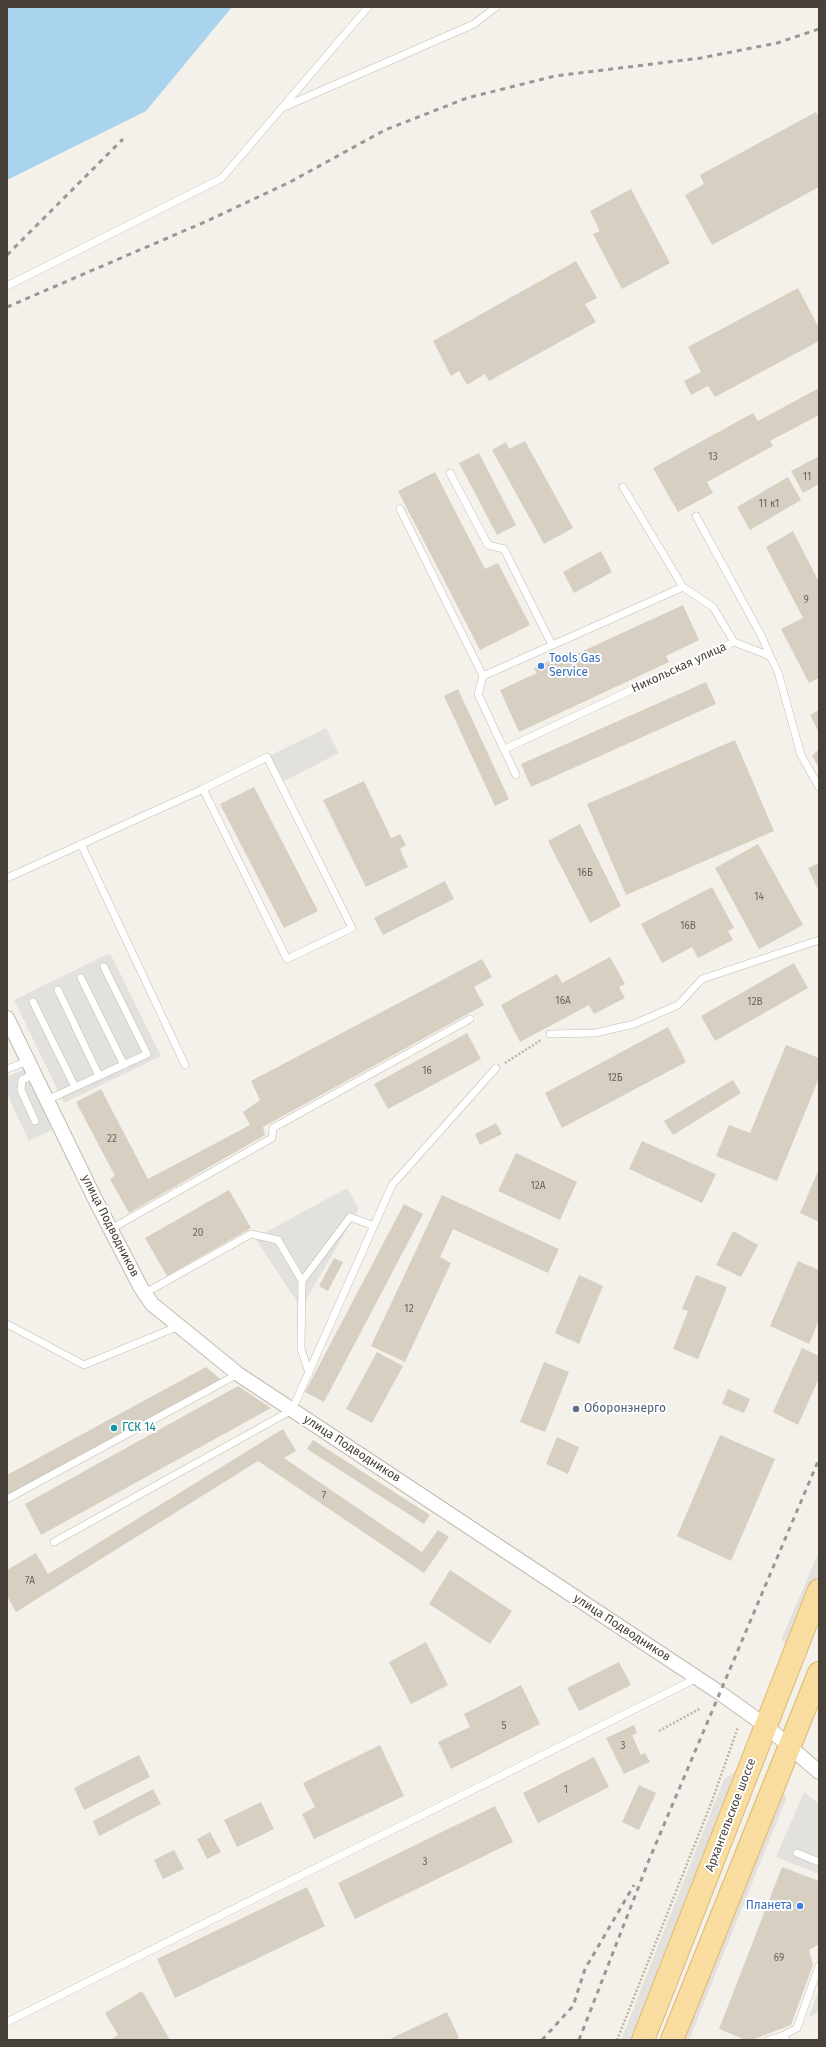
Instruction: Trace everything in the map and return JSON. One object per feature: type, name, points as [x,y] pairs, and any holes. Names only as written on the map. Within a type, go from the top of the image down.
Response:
[{"type":"main road","name":"Архангельское шоссе","points":[[643,2040],[819,1590]]},
{"type":"main road","points":[[672,2040],[819,1673]]},
{"type":"street","name":"улица Подводников","points":[[7,1018],[111,1229],[145,1294],[152,1304],[238,1374],[697,1678],[766,1726],[819,1772]]},
{"type":"lane","points":[[7,286],[222,178],[368,7]]},
{"type":"lane","points":[[280,109],[474,24],[496,7]]},
{"type":"lane","points":[[450,473],[488,545],[504,550],[552,645]]},
{"type":"lane","points":[[623,487],[683,587],[713,607],[734,642]]},
{"type":"lane","points":[[400,509],[483,676],[478,694],[516,775]]},
{"type":"lane","points":[[696,516],[762,637],[778,672],[801,755],[819,787]]},
{"type":"lane","points":[[483,676],[683,587]]},
{"type":"lane","name":"Никольская улица","points":[[505,749],[734,642],[770,656]]},
{"type":"lane","points":[[7,878],[203,789],[267,757],[352,928],[287,959],[203,789]]},
{"type":"lane","points":[[81,844],[185,1065]]},
{"type":"lane","points":[[550,1034],[595,1033],[634,1024],[678,1005],[702,979],[819,940]]},
{"type":"lane","points":[[47,1100],[147,1054],[104,967]]},
{"type":"lane","points":[[81,978],[124,1065]]},
{"type":"lane","points":[[58,990],[99,1076]]},
{"type":"lane","points":[[32,1002],[75,1087]]},
{"type":"lane","points":[[111,1229],[272,1138],[273,1128],[470,1019]]},
{"type":"lane","points":[[7,1070],[28,1061]]},
{"type":"lane","points":[[54,1542],[292,1410],[392,1185],[496,1068]]},
{"type":"lane","points":[[34,1074],[22,1080],[21,1090],[34,1121]]},
{"type":"lane","points":[[302,1282],[350,1217],[374,1226]]},
{"type":"lane","points":[[145,1294],[251,1234],[278,1240],[302,1282],[301,1349],[308,1373]]},
{"type":"lane","points":[[7,1324],[84,1365],[179,1326]]},
{"type":"lane","points":[[7,1500],[238,1374]]},
{"type":"lane","points":[[7,2022],[697,1678]]},
{"type":"lane","points":[[797,1853],[819,1862]]},
{"type":"lane","points":[[769,2040],[785,2037],[797,2028],[819,1966]]},
{"type":"path","points":[[496,1068],[550,1034]]},
{"type":"path","points":[[659,1731],[701,1708]]},
{"type":"path","points":[[617,2040],[712,1801],[738,1727]]},
{"type":"shaded area","points":[[326,728],[339,753],[280,783],[267,757]]},
{"type":"shaded area","points":[[110,953],[161,1056],[64,1103],[14,1000]]},
{"type":"shaded area","points":[[24,1069],[52,1130],[29,1141],[7,1094],[7,1077]]},
{"type":"shaded area","points":[[347,1188],[359,1209],[301,1308],[255,1238]]},
{"type":"shaded area","points":[[819,1551],[819,1575],[788,1652],[782,1638]]},
{"type":"shaded area","points":[[740,1768],[633,2040],[621,2040],[724,1779]]},
{"type":"shaded area","points":[[782,1786],[786,1799],[689,2040],[682,2040]]},
{"type":"shaded area","points":[[804,1792],[819,1804],[819,1874],[776,1857]]},
{"type":"shaded area","points":[[819,1989],[819,2012],[809,2017]]},
{"type":"water","points":[[7,7],[232,7],[146,111],[7,180]]},
{"type":"building","points":[[816,112],[819,118],[819,187],[712,245],[685,195],[704,184],[700,175]]},
{"type":"building","points":[[631,189],[670,263],[622,289],[593,234],[600,231],[590,211]]},
{"type":"building","points":[[576,261],[597,298],[585,304],[596,322],[489,381],[485,374],[467,385],[459,371],[451,376],[433,341]]},
{"type":"building","points":[[798,288],[819,328],[819,341],[715,397],[708,386],[691,395],[684,381],[701,372],[688,347]]},
{"type":"building","points":[[819,388],[819,415],[770,441],[773,446],[707,482],[713,493],[678,512],[653,468],[753,413],[758,421]]},
{"type":"building","points":[[525,441],[573,528],[544,544],[492,450],[506,442],[509,449]]},
{"type":"building","points":[[479,453],[516,525],[497,535],[459,463]]},
{"type":"building","points":[[819,456],[819,484],[803,493],[791,471]]},
{"type":"building","points":[[435,472],[485,569],[498,563],[530,625],[480,650],[398,491]]},
{"type":"building","points":[[788,477],[801,500],[750,530],[737,507]]},
{"type":"building","points":[[793,531],[819,582],[819,678],[809,683],[781,629],[803,618],[766,547]]},
{"type":"building","points":[[601,551],[612,572],[574,593],[563,572]]},
{"type":"building","points":[[683,605],[699,640],[666,656],[669,662],[519,732],[500,690],[537,673],[534,668],[568,652],[570,657]]},
{"type":"building","points":[[706,682],[716,704],[531,787],[521,764]]},
{"type":"building","points":[[458,689],[509,799],[495,806],[444,696]]},
{"type":"building","points":[[819,710],[819,733],[810,715]]},
{"type":"building","points":[[735,740],[774,831],[626,895],[587,804]]},
{"type":"building","points":[[819,749],[819,768],[812,756]]},
{"type":"building","points":[[364,781],[391,838],[400,834],[406,845],[400,849],[408,867],[366,887],[323,800]]},
{"type":"building","points":[[254,787],[318,911],[284,928],[220,804]]},
{"type":"building","points":[[580,824],[621,906],[590,923],[548,841]]},
{"type":"building","points":[[758,844],[803,925],[759,949],[715,868]]},
{"type":"building","points":[[819,863],[819,892],[808,868]]},
{"type":"building","points":[[445,881],[454,899],[383,935],[374,918]]},
{"type":"building","points":[[712,887],[734,928],[728,931],[733,940],[698,958],[692,947],[662,963],[641,924]]},
{"type":"building","points":[[610,957],[625,984],[619,987],[625,998],[594,1014],[589,1005],[520,1042],[501,1005],[557,974],[562,983]]},
{"type":"building","points":[[482,959],[492,977],[474,987],[484,1005],[263,1127],[265,1135],[129,1213],[110,1179],[115,1176],[76,1102],[101,1089],[148,1179],[250,1125],[243,1112],[260,1100],[251,1081]]},
{"type":"building","points":[[794,963],[808,988],[715,1041],[701,1016]]},
{"type":"building","points":[[668,1027],[686,1062],[562,1128],[545,1093]]},
{"type":"building","points":[[467,1033],[481,1059],[388,1109],[374,1084]]},
{"type":"building","points":[[786,1045],[819,1058],[819,1078],[777,1181],[716,1156],[729,1125],[750,1133]]},
{"type":"building","points":[[733,1080],[741,1093],[673,1135],[664,1121]]},
{"type":"building","points":[[496,1123],[502,1134],[480,1145],[475,1134]]},
{"type":"building","points":[[642,1141],[716,1174],[702,1203],[629,1169]]},
{"type":"building","points":[[516,1153],[577,1182],[560,1220],[498,1191]]},
{"type":"building","points":[[819,1169],[819,1222],[800,1213]]},
{"type":"building","points":[[229,1190],[251,1228],[167,1276],[145,1238]]},
{"type":"building","points":[[442,1195],[559,1249],[548,1273],[453,1229],[440,1257],[451,1263],[405,1362],[371,1346]]},
{"type":"building","points":[[404,1204],[423,1214],[324,1402],[305,1392]]},
{"type":"building","points":[[733,1231],[758,1245],[741,1277],[716,1265]]},
{"type":"building","points":[[334,1258],[343,1262],[328,1291],[319,1286]]},
{"type":"building","points":[[798,1261],[819,1270],[819,1320],[809,1344],[770,1326]]},
{"type":"building","points":[[579,1275],[603,1286],[579,1344],[555,1333]]},
{"type":"building","points":[[696,1275],[727,1287],[698,1359],[673,1349],[688,1311],[682,1309]]},
{"type":"building","points":[[802,1348],[819,1356],[819,1378],[798,1425],[773,1412]]},
{"type":"building","points":[[377,1352],[403,1366],[372,1423],[346,1409]]},
{"type":"building","points":[[544,1362],[569,1372],[545,1432],[520,1422]]},
{"type":"building","name":"ГСК 14","points":[[206,1367],[223,1381],[7,1496],[7,1475]]},
{"type":"building","points":[[238,1386],[271,1408],[41,1535],[25,1504]]},
{"type":"building","points":[[728,1389],[750,1399],[744,1413],[722,1404]]},
{"type":"building","points":[[283,1429],[296,1451],[284,1458],[422,1552],[438,1530],[449,1537],[424,1573],[258,1461],[16,1612],[7,1596],[7,1570],[36,1553],[48,1574]]},
{"type":"building","points":[[720,1435],[775,1459],[731,1561],[677,1536]]},
{"type":"building","points":[[557,1437],[579,1447],[568,1474],[546,1464]]},
{"type":"building","points":[[313,1440],[430,1515],[424,1524],[307,1449]]},
{"type":"building","points":[[450,1570],[512,1611],[490,1644],[429,1604]]},
{"type":"building","points":[[426,1642],[448,1685],[411,1704],[389,1662]]},
{"type":"building","points":[[619,1662],[631,1685],[579,1711],[567,1688]]},
{"type":"building","points":[[521,1685],[540,1724],[451,1769],[438,1742],[470,1727],[464,1714]]},
{"type":"building","points":[[634,1725],[637,1733],[632,1735],[641,1755],[645,1753],[650,1762],[624,1774],[606,1738]]},
{"type":"building","points":[[380,1745],[404,1796],[314,1839],[302,1814],[315,1807],[303,1783]]},
{"type":"building","points":[[139,1755],[150,1777],[84,1810],[74,1788]]},
{"type":"building","points":[[594,1757],[609,1787],[538,1823],[523,1793]]},
{"type":"building","points":[[639,1785],[656,1793],[639,1830],[622,1822]]},
{"type":"building","points":[[153,1789],[161,1804],[99,1836],[93,1821]]},
{"type":"building","points":[[261,1802],[274,1829],[237,1847],[224,1820]]},
{"type":"building","points":[[495,1806],[513,1842],[355,1919],[338,1883]]},
{"type":"building","points":[[210,1832],[221,1852],[207,1859],[197,1839]]},
{"type":"building","points":[[174,1850],[184,1869],[163,1879],[154,1860]]},
{"type":"building","points":[[782,1867],[819,1881],[819,1944],[809,1950],[813,1965],[791,2025],[752,2040],[746,2040],[719,2029]]},
{"type":"building","points":[[307,1887],[325,1926],[175,1998],[157,1959]]},
{"type":"building","points":[[142,1991],[170,2040],[110,2040],[118,2035],[105,2013]]},
{"type":"building","points":[[447,2012],[459,2038],[454,2040],[388,2040]]},
{"type":"railway","points":[[7,307],[207,221],[290,182],[385,130],[467,98],[555,76],[701,58],[777,43],[819,29]]},
{"type":"railway","points":[[7,255],[123,139]]},
{"type":"railway","points":[[579,2040],[649,1860],[819,1459]]},
{"type":"railway","points":[[542,2040],[573,2006],[585,1969],[634,1885]]},
{"type":"place","name":"Tools Gas Service","points":[[541,666]]},
{"type":"place","name":"Оборонэнерго","points":[[576,1409]]},
{"type":"place","name":"ГСК 14","points":[[114,1428]]},
{"type":"place","name":"Планета","points":[[800,1906]]}]
